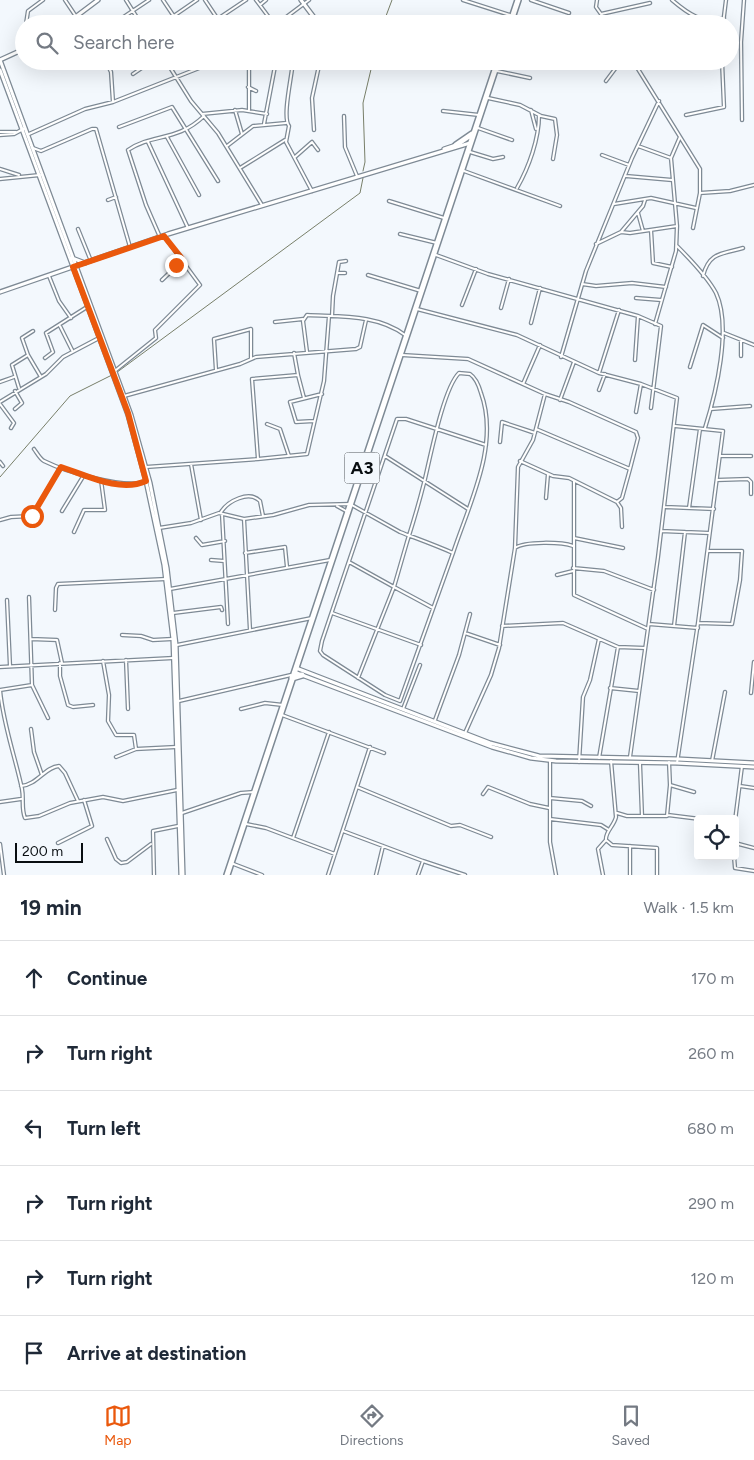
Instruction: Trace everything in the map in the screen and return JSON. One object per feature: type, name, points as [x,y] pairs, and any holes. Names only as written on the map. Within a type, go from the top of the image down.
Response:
[{"type":"highway","points":[[513,15],[518,0]]},
{"type":"highway","name":"A3","points":[[227,875],[495,70]]},
{"type":"highway","points":[[467,153],[465,148],[457,145],[475,129]]},
{"type":"highway","points":[[294,671],[302,673]]},
{"type":"highway","points":[[294,671],[302,673]]},
{"type":"main road","points":[[79,15],[98,0]]},
{"type":"main road","points":[[303,2],[312,15]]},
{"type":"main road","points":[[15,53],[0,60],[40,175]]},
{"type":"main road","points":[[0,70],[128,415],[146,481],[170,589],[173,614],[182,875]]},
{"type":"main road","points":[[0,292],[188,228],[264,207],[471,141]]},
{"type":"main road","points":[[71,259],[85,263]]},
{"type":"main road","points":[[62,271],[71,259]]},
{"type":"main road","points":[[77,276],[85,263]]},
{"type":"main road","points":[[62,271],[77,276]]},
{"type":"main road","points":[[77,276],[124,396],[146,467],[159,528],[174,645],[178,826],[182,875]]},
{"type":"main road","points":[[302,673],[402,712],[497,745],[532,755],[579,760]]},
{"type":"main road","points":[[464,734],[505,752],[550,761],[712,761],[754,765]]},
{"type":"main road","points":[[678,761],[742,766],[754,765]]},
{"type":"street","points":[[27,15],[28,10],[43,0]]},
{"type":"street","points":[[65,0],[75,15]]},
{"type":"street","points":[[126,0],[135,15]]},
{"type":"street","points":[[127,15],[149,0]]},
{"type":"street","points":[[163,0],[174,15],[197,0]]},
{"type":"street","points":[[205,0],[215,15]]},
{"type":"street","points":[[224,15],[246,0]]},
{"type":"street","points":[[256,0],[268,15]]},
{"type":"street","points":[[260,5],[266,0]]},
{"type":"street","points":[[286,15],[303,2],[309,0]]},
{"type":"street","points":[[463,0],[510,15]]},
{"type":"street","points":[[531,0],[569,13]]},
{"type":"street","points":[[597,0],[596,7],[601,14],[650,3]]},
{"type":"street","points":[[672,0],[690,15]]},
{"type":"street","points":[[724,15],[726,0]]},
{"type":"street","points":[[742,120],[741,42],[744,0]]},
{"type":"street","points":[[110,70],[113,102]]},
{"type":"street","points":[[133,74],[139,70]]},
{"type":"street","points":[[173,70],[191,101],[227,146],[264,207]]},
{"type":"street","points":[[27,135],[85,108],[113,102],[194,70]]},
{"type":"street","points":[[249,70],[249,110]]},
{"type":"street","points":[[264,124],[274,70]]},
{"type":"street","points":[[293,70],[286,106],[286,123],[289,126],[286,140],[312,191]]},
{"type":"street","points":[[314,130],[312,98],[318,70]]},
{"type":"street","points":[[495,70],[530,78]]},
{"type":"street","points":[[606,81],[614,70]]},
{"type":"street","points":[[639,70],[700,169],[700,193],[693,228]]},
{"type":"street","points":[[686,115],[724,107],[722,70]]},
{"type":"street","points":[[248,87],[256,91]]},
{"type":"street","points":[[486,98],[554,118],[556,121],[553,159]]},
{"type":"street","points":[[561,357],[577,298],[596,244],[637,146],[659,101]]},
{"type":"street","points":[[119,127],[170,107],[218,180]]},
{"type":"street","points":[[114,371],[156,338],[155,330],[200,285],[183,260],[162,237],[128,153],[130,149],[187,131],[203,115],[235,110],[249,110],[267,114]]},
{"type":"street","points":[[235,110],[242,134]]},
{"type":"street","points":[[531,110],[536,130]]},
{"type":"street","points":[[443,111],[479,115]]},
{"type":"street","points":[[516,189],[528,167],[539,124],[539,115]]},
{"type":"street","points":[[344,116],[345,147],[357,177]]},
{"type":"street","points":[[227,146],[253,126],[286,123]]},
{"type":"street","points":[[0,134],[23,129]]},
{"type":"street","points":[[32,148],[41,151],[95,129],[130,247]]},
{"type":"street","points":[[475,129],[512,140]]},
{"type":"street","points":[[167,137],[199,195]]},
{"type":"street","points":[[655,324],[677,246],[671,158],[680,137]]},
{"type":"street","points":[[240,168],[286,140]]},
{"type":"street","points":[[148,142],[188,228]]},
{"type":"street","points":[[295,157],[313,142],[318,150]]},
{"type":"street","points":[[637,146],[671,158]]},
{"type":"street","points":[[467,153],[493,159],[503,157]]},
{"type":"street","points":[[602,155],[629,165]]},
{"type":"street","points":[[0,169],[21,176]]},
{"type":"street","points":[[462,170],[560,206]]},
{"type":"street","points":[[0,179],[40,175]]},
{"type":"street","points":[[626,176],[672,180]]},
{"type":"street","points":[[700,193],[754,185]]},
{"type":"street","points":[[108,200],[116,197]]},
{"type":"street","points":[[614,204],[651,198],[696,208]]},
{"type":"street","points":[[621,232],[644,206],[645,200]]},
{"type":"street","points":[[389,201],[445,218]]},
{"type":"street","points":[[638,212],[643,231]]},
{"type":"street","points":[[596,244],[621,232],[677,226]]},
{"type":"street","points":[[78,229],[83,235],[91,261]]},
{"type":"street","points":[[651,230],[653,263],[672,267]]},
{"type":"street","points":[[400,234],[437,243]]},
{"type":"street","points":[[677,246],[716,294],[723,314],[724,333],[711,409],[704,429]]},
{"type":"street","points":[[703,276],[710,259],[743,248]]},
{"type":"street","points":[[434,254],[508,279],[638,316],[661,328],[652,408]]},
{"type":"street","points":[[162,280],[183,260]]},
{"type":"street","points":[[146,467],[306,454],[326,371],[326,351],[337,273],[340,261],[346,262]]},
{"type":"street","points":[[462,305],[476,269]]},
{"type":"street","points":[[337,273],[346,273]]},
{"type":"street","points":[[368,275],[421,290]]},
{"type":"street","points":[[49,276],[59,300],[71,318]]},
{"type":"street","points":[[500,308],[508,279]]},
{"type":"street","points":[[582,284],[596,286],[632,283],[666,287]]},
{"type":"street","points":[[531,323],[540,288]]},
{"type":"street","points":[[636,298],[662,300]]},
{"type":"street","points":[[45,358],[53,352],[46,333],[60,326],[87,307]]},
{"type":"street","points":[[415,309],[494,328],[540,345],[561,357],[600,373],[654,388],[676,397],[665,507],[629,760]]},
{"type":"street","points":[[600,373],[618,310]]},
{"type":"street","points":[[275,322],[304,319],[307,315],[349,316],[393,327],[406,336]]},
{"type":"street","points":[[635,360],[638,316]]},
{"type":"street","points":[[304,319],[307,352]]},
{"type":"street","points":[[124,396],[251,359],[359,348],[366,320]]},
{"type":"street","points":[[60,326],[73,351]]},
{"type":"street","points":[[690,366],[703,326],[723,338]]},
{"type":"street","points":[[216,370],[214,339],[233,332],[251,328],[251,359]]},
{"type":"street","points":[[33,332],[22,338],[28,355],[41,377]]},
{"type":"street","points":[[724,333],[754,345]]},
{"type":"street","points":[[11,428],[14,422],[0,403],[19,388],[41,377],[63,357],[99,338]]},
{"type":"street","points":[[741,340],[741,356]]},
{"type":"street","points":[[522,384],[540,345]]},
{"type":"street","points":[[296,353],[298,375],[304,398]]},
{"type":"street","points":[[19,388],[12,365],[28,355]]},
{"type":"street","points":[[400,355],[468,359],[544,394],[636,432],[638,438],[622,498],[618,502]]},
{"type":"street","points":[[560,400],[574,362]]},
{"type":"street","points":[[358,678],[394,587],[438,429],[455,378],[459,373],[466,372],[474,376],[478,384],[487,411],[486,445],[468,509],[421,644],[400,701],[393,699],[358,678],[329,660],[320,651],[365,511],[398,418],[438,429],[486,445]]},
{"type":"street","points":[[599,390],[605,374]]},
{"type":"street","points":[[258,459],[252,379],[298,375]]},
{"type":"street","points":[[0,382],[15,377]]},
{"type":"street","points":[[636,412],[641,384]]},
{"type":"street","points":[[15,391],[22,403],[15,409]]},
{"type":"street","points":[[314,421],[295,422],[290,402],[322,394]]},
{"type":"street","points":[[464,734],[491,675],[500,645],[515,548],[520,461],[532,443],[544,394]]},
{"type":"street","points":[[711,409],[750,406]]},
{"type":"street","points":[[500,442],[502,422],[534,433]]},
{"type":"street","points":[[267,424],[280,429],[289,456]]},
{"type":"street","points":[[674,426],[722,430],[714,508],[678,761]]},
{"type":"street","points":[[536,429],[630,469]]},
{"type":"street","points":[[689,508],[700,429]]},
{"type":"street","points":[[34,449],[43,461],[101,480],[129,485],[146,481]]},
{"type":"street","points":[[384,456],[468,509]]},
{"type":"street","points":[[720,456],[751,456]]},
{"type":"street","points":[[520,461],[548,474],[578,482],[618,502],[621,508],[622,527]]},
{"type":"street","points":[[0,462],[3,466]]},
{"type":"street","points":[[191,464],[201,520]]},
{"type":"street","points":[[0,520],[32,516],[61,467]]},
{"type":"street","points":[[546,498],[548,474]]},
{"type":"street","points":[[62,511],[84,475]]},
{"type":"street","points":[[717,476],[723,479]]},
{"type":"street","points":[[717,480],[748,479],[751,482],[751,494]]},
{"type":"street","points":[[74,532],[84,509],[106,510],[101,480]]},
{"type":"street","points":[[574,481],[573,570],[575,596],[648,629]]},
{"type":"street","points":[[574,485],[578,482]]},
{"type":"street","points":[[221,514],[224,506],[236,499],[252,497],[260,501],[263,516]]},
{"type":"street","points":[[159,528],[221,514],[244,519],[309,505],[350,504],[409,535],[453,553]]},
{"type":"street","points":[[335,505],[348,512]]},
{"type":"street","points":[[665,507],[714,508]]},
{"type":"street","points":[[221,514],[224,518]]},
{"type":"street","points":[[226,515],[224,518],[224,541],[228,624]]},
{"type":"street","points":[[244,519],[250,630]]},
{"type":"street","points":[[661,531],[709,533]]},
{"type":"street","points":[[674,626],[685,532]]},
{"type":"street","points":[[196,538],[202,545],[224,541]]},
{"type":"street","points":[[574,538],[623,548]]},
{"type":"street","points":[[515,542],[518,545]]},
{"type":"street","points":[[515,548],[518,545],[567,544],[574,542]]},
{"type":"street","points":[[567,544],[573,546]]},
{"type":"street","points":[[245,553],[285,547],[287,567]]},
{"type":"street","points":[[698,623],[734,623],[740,580],[741,551],[708,551]]},
{"type":"street","points":[[212,560],[225,561]]},
{"type":"street","points":[[170,589],[331,560]]},
{"type":"street","points":[[349,562],[434,608]]},
{"type":"street","points":[[557,576],[573,570],[604,571],[654,590]]},
{"type":"street","points":[[56,610],[56,588],[58,584],[167,579]]},
{"type":"street","points":[[29,597],[32,639],[32,685],[48,718]]},
{"type":"street","points":[[7,600],[10,666]]},
{"type":"street","points":[[173,614],[214,606],[221,607],[222,610]]},
{"type":"street","points":[[332,613],[421,644]]},
{"type":"street","points":[[434,723],[470,614]]},
{"type":"street","points":[[174,645],[312,618]]},
{"type":"street","points":[[502,626],[563,623],[598,640],[618,647],[646,648]]},
{"type":"street","points":[[649,624],[698,628]]},
{"type":"street","points":[[465,633],[500,645]]},
{"type":"street","points":[[122,635],[141,636],[152,640],[173,638]]},
{"type":"street","points":[[32,639],[57,640],[61,664],[60,676],[68,705],[73,707],[93,705]]},
{"type":"street","points":[[579,760],[583,697],[590,680],[598,640]]},
{"type":"street","points":[[599,760],[618,647]]},
{"type":"street","points":[[0,667],[173,658]]},
{"type":"street","points":[[126,660],[128,709]]},
{"type":"street","points":[[102,661],[109,695],[108,721],[116,735],[134,735],[136,749]]},
{"type":"street","points":[[751,693],[754,662]]},
{"type":"street","points":[[402,712],[420,665]]},
{"type":"street","points":[[176,703],[294,671]]},
{"type":"street","points":[[32,685],[0,690],[22,786],[21,799],[26,819],[39,816],[63,804],[78,801],[107,797],[123,801],[177,790]]},
{"type":"street","points":[[610,688],[639,691]]},
{"type":"street","points":[[712,761],[725,692]]},
{"type":"street","points":[[241,709],[265,703],[283,705]]},
{"type":"street","points":[[0,713],[4,712]]},
{"type":"street","points":[[280,714],[384,753]]},
{"type":"street","points":[[31,729],[34,752],[42,776]]},
{"type":"street","points":[[294,838],[329,732]]},
{"type":"street","points":[[116,757],[136,749],[176,747]]},
{"type":"street","points":[[328,875],[370,747]]},
{"type":"street","points":[[550,761],[551,854],[556,875]]},
{"type":"street","points":[[603,875],[598,849],[606,840],[605,836],[614,825],[616,813],[611,761]]},
{"type":"street","points":[[640,761],[642,816]]},
{"type":"street","points":[[668,815],[669,761]]},
{"type":"street","points":[[736,815],[742,766]]},
{"type":"street","points":[[22,786],[30,785],[53,767],[60,767],[78,801]]},
{"type":"street","points":[[670,785],[694,792]]},
{"type":"street","points":[[740,786],[754,788]]},
{"type":"street","points":[[357,787],[451,826],[460,825],[492,837]]},
{"type":"street","points":[[483,794],[488,787],[530,804],[550,808]]},
{"type":"street","points":[[180,813],[241,793],[254,792]]},
{"type":"street","points":[[550,798],[582,801],[591,806]]},
{"type":"street","points":[[0,802],[21,799]]},
{"type":"street","points":[[58,844],[92,826],[84,800]]},
{"type":"street","points":[[616,813],[627,816],[668,815],[694,818]]},
{"type":"street","points":[[550,819],[601,825],[609,830]]},
{"type":"street","points":[[245,822],[251,824]]},
{"type":"street","points":[[245,822],[335,854]]},
{"type":"street","points":[[154,875],[153,831],[178,826]]},
{"type":"street","points":[[343,831],[454,873],[465,875]]},
{"type":"street","points":[[107,839],[116,859],[121,863],[127,862],[152,843]]},
{"type":"street","points":[[606,840],[612,844],[658,849],[657,875]]},
{"type":"street","points":[[0,844],[4,875]]},
{"type":"street","points":[[739,845],[754,848]]},
{"type":"street","points":[[376,875],[383,846]]},
{"type":"street","points":[[630,846],[630,875]]},
{"type":"street","points":[[734,860],[735,868],[754,870]]},
{"type":"street","points":[[418,875],[424,861]]},
{"type":"street","points":[[231,863],[262,875]]},
{"type":"waterway","points":[[386,15],[392,0]]},
{"type":"waterway","points":[[363,171],[365,162],[363,103],[371,70]]},
{"type":"waterway","points":[[116,373],[360,193],[363,178]]},
{"type":"waterway","points":[[0,477],[70,396],[112,375]]},
{"type":"route","points":[[32,516],[61,467],[88,477],[126,485],[136,485],[146,481],[128,413],[73,267],[164,236],[183,260],[176,265]]}]
